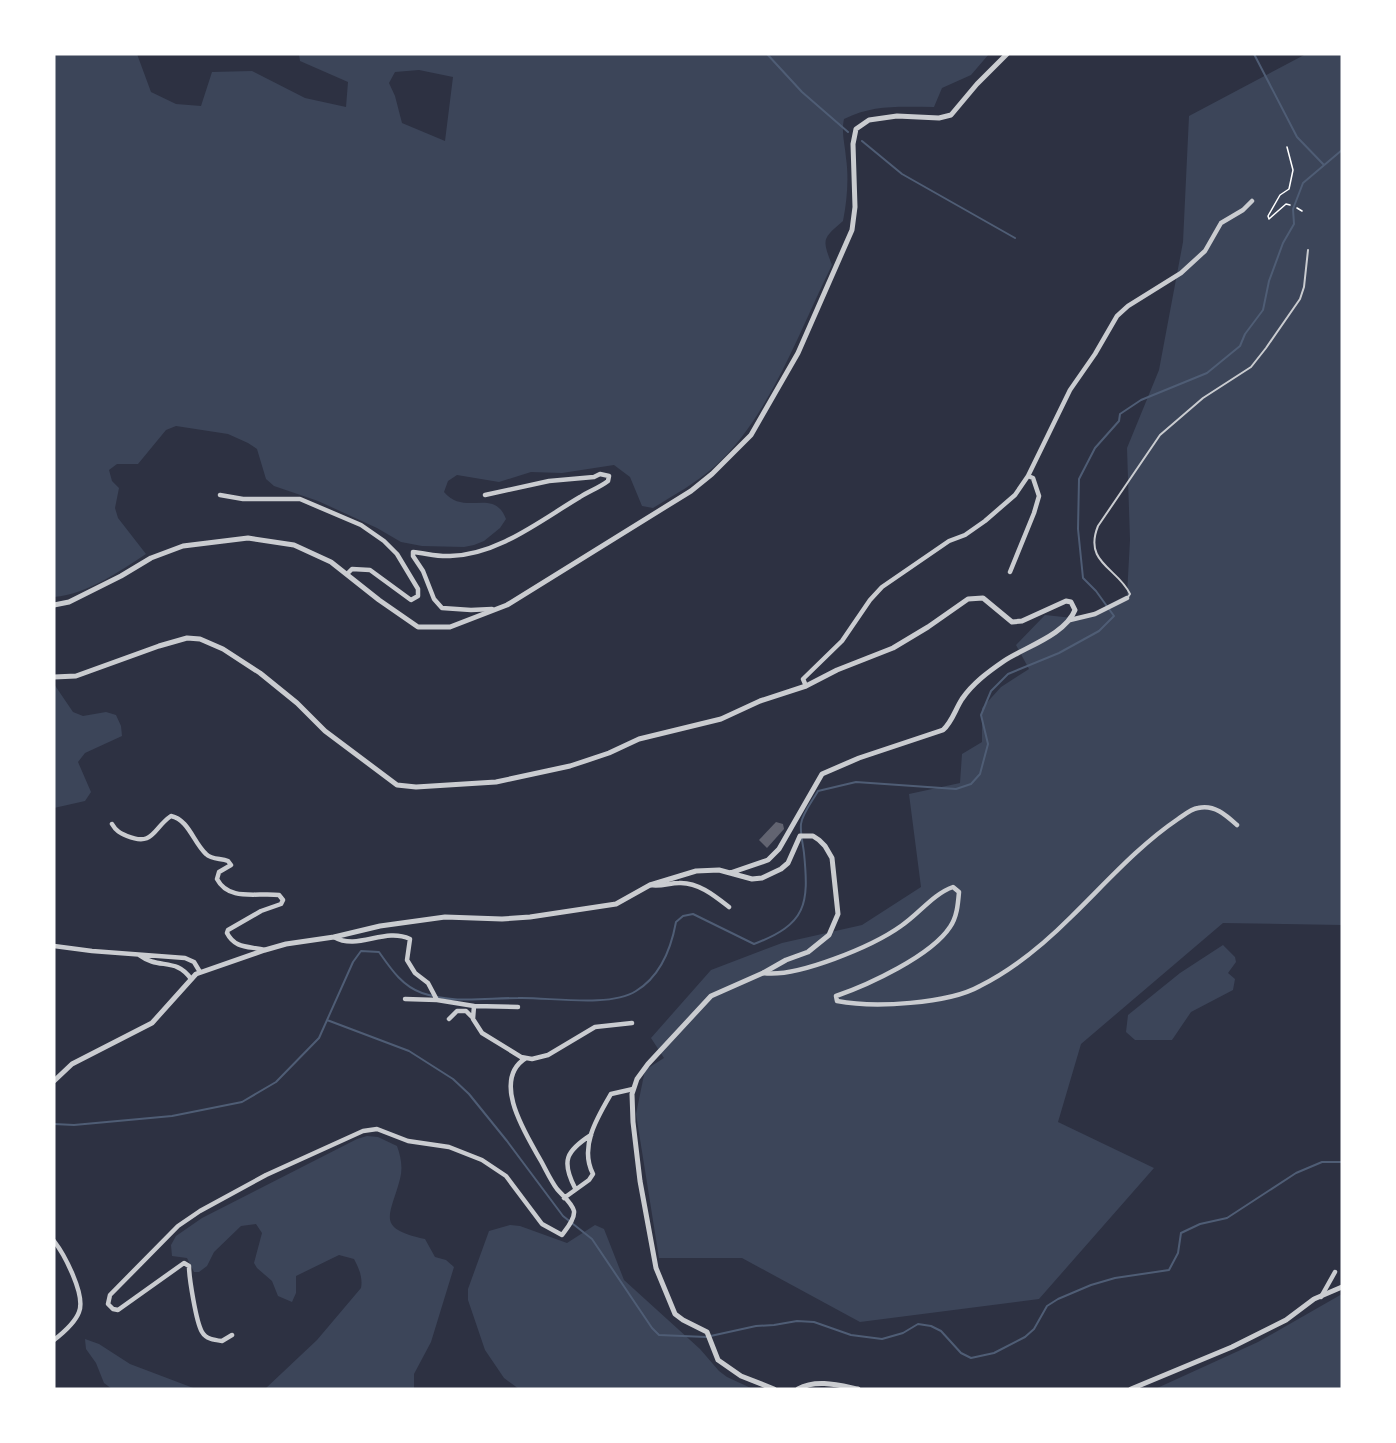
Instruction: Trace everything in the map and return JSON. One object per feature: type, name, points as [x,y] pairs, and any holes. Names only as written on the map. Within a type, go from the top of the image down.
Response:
[{"type":"street","points":[[54,604],[69,602],[151,558],[183,546],[248,538],[294,545],[331,562],[418,627],[450,627],[501,609],[577,564],[691,491],[712,474],[751,435],[798,353],[852,230],[855,207],[853,144],[856,129],[869,120],[897,116],[939,118],[951,115],[1006,54]]},
{"type":"street","points":[[806,686],[803,680],[842,641],[870,600],[882,587],[949,542],[965,535],[1015,495],[1028,476],[1070,390],[1095,354],[1117,316],[1128,306],[1181,273],[1205,251],[1221,222],[1243,210],[1252,201]]},
{"type":"street","points":[[485,495],[549,481],[594,477],[600,474],[609,476],[608,482],[600,488],[582,495],[535,527],[495,545],[471,553],[450,556],[413,552],[434,599],[442,608],[501,609]]},
{"type":"street","points":[[1010,572],[1039,496],[1032,478],[1028,476]]},
{"type":"street","points":[[219,495],[243,499],[300,499],[361,525],[398,554],[418,590],[418,596],[411,600],[370,570],[352,569],[347,574]]},
{"type":"street","points":[[54,677],[75,676],[159,646],[187,638],[200,639],[223,649],[260,673],[297,703],[325,731],[384,777],[397,785],[416,787],[496,782],[570,766],[609,753],[639,739],[721,719],[760,701],[806,686],[837,670],[893,648],[968,599],[983,598],[1012,622],[1022,621],[1055,605],[1071,602],[1075,610],[1070,620]]},
{"type":"street","points":[[730,873],[772,857],[779,849],[822,774],[859,758],[943,730],[951,721],[963,697],[978,680],[1006,660],[1046,638],[1070,620],[1095,614],[1127,598]]},
{"type":"street","points":[[763,974],[774,975],[834,960],[902,926],[937,896],[953,887],[959,892],[958,908],[950,927],[936,942],[906,964],[836,996],[837,1001],[879,1004],[953,998],[980,987],[1012,967],[1069,919],[1107,880],[1163,829],[1186,814],[1198,808],[1217,808],[1237,825]]},
{"type":"street","points":[[112,824],[123,834],[136,839],[146,839],[152,836],[166,819],[171,816],[176,817],[183,822],[207,855],[228,861],[231,865],[219,872],[217,879],[226,891],[241,894],[279,895],[283,900],[281,904],[261,911],[226,933],[231,941],[239,946],[265,950]]},
{"type":"street","points":[[54,1082],[72,1064],[152,1023],[200,972],[265,950],[380,926],[445,917],[502,919],[530,917],[616,904],[650,885],[696,871],[719,870],[752,879],[770,875],[788,863],[800,836],[813,836],[825,846],[832,858],[838,914],[829,934],[808,952],[786,960],[763,974],[711,996],[648,1064],[633,1089],[633,1122],[640,1181],[656,1268],[675,1314],[707,1332],[718,1360],[741,1376],[774,1389]]},
{"type":"street","points":[[650,885],[662,887],[679,883],[693,885],[706,890],[729,907]]},
{"type":"street","points":[[334,937],[344,943],[400,934],[410,939],[407,960],[415,973],[428,983],[436,1000]]},
{"type":"street","points":[[54,946],[186,958],[194,962],[200,972]]},
{"type":"street","points":[[139,955],[152,963],[168,964],[186,971],[191,979]]},
{"type":"street","points":[[405,999],[436,1000],[474,1006],[518,1007]]},
{"type":"street","points":[[473,1019],[474,1006]]},
{"type":"street","points":[[449,1019],[457,1011],[466,1011],[482,1033],[501,1046],[532,1059],[548,1054],[594,1027],[632,1023]]},
{"type":"street","points":[[232,1335],[222,1341],[210,1339],[202,1332],[189,1266],[184,1263],[118,1310],[112,1309],[108,1304],[110,1295],[178,1226],[200,1211],[266,1174],[352,1134],[377,1129],[408,1141],[449,1147],[482,1160],[507,1176],[542,1224],[562,1235],[573,1219],[574,1212],[520,1127],[511,1096],[513,1071],[518,1062],[526,1058]]},
{"type":"street","points":[[564,1198],[589,1180],[593,1174],[588,1163],[587,1152],[591,1135],[610,1094],[633,1089]]},
{"type":"street","points":[[575,1188],[568,1174],[567,1161],[572,1150],[591,1135]]},
{"type":"street","points":[[54,1241],[60,1248],[80,1294],[81,1305],[79,1313],[54,1340]]},
{"type":"street","points":[[1321,1297],[1335,1272]]},
{"type":"street","points":[[1131,1389],[1232,1347],[1286,1320],[1321,1297],[1342,1287]]},
{"type":"street","points":[[798,1389],[808,1383],[823,1383],[858,1389]]},
{"type":"lane","points":[[1127,598],[1130,594],[1128,590],[1095,551],[1094,535],[1098,526],[1160,435],[1203,399],[1251,367],[1282,327],[1300,299],[1304,287],[1308,250]]},
{"type":"path","points":[[1287,147],[1293,164],[1289,189],[1280,195],[1269,219],[1286,204],[1290,205]]},
{"type":"path","points":[[1297,208],[1302,211]]},
{"type":"shaded area","points":[[54,54],[137,54],[151,92],[176,104],[201,106],[212,72],[252,71],[305,98],[346,107],[348,82],[300,61],[299,54],[989,54],[971,75],[942,88],[934,107],[877,109],[844,119],[847,181],[843,221],[826,240],[832,265],[782,372],[751,424],[734,447],[700,478],[653,508],[642,506],[630,477],[614,465],[562,473],[531,472],[499,482],[457,475],[448,481],[444,492],[452,499],[461,502],[494,505],[501,510],[506,519],[500,528],[484,541],[474,545],[464,547],[422,546],[401,542],[377,528],[318,501],[274,486],[266,479],[257,449],[248,443],[228,434],[176,426],[166,430],[138,464],[117,464],[109,470],[112,481],[119,488],[115,508],[118,518],[146,554],[91,587],[54,597]],"holes":[[[419,70],[453,77],[445,141],[402,123],[389,83],[395,72]]]},
{"type":"shaded area","points":[[1306,54],[1342,54],[1342,925],[1223,923],[1081,1044],[1058,1122],[1154,1168],[1039,1299],[860,1322],[742,1258],[659,1258],[636,1114],[645,1070],[664,1058],[651,1038],[711,970],[782,943],[862,925],[921,887],[909,794],[960,783],[962,754],[982,742],[982,708],[1001,687],[1029,669],[1016,645],[1045,615],[1082,619],[1127,595],[1130,540],[1127,448],[1159,370],[1183,242],[1189,116]]},
{"type":"shaded area","points":[[54,684],[73,712],[83,716],[106,712],[116,715],[122,736],[85,753],[78,762],[91,792],[85,801],[54,808]]},
{"type":"shaded area","points":[[1223,945],[1235,957],[1236,962],[1228,973],[1235,979],[1233,990],[1191,1012],[1172,1040],[1135,1040],[1126,1032],[1128,1015],[1180,973]]},
{"type":"shaded area","points":[[367,1136],[378,1137],[397,1146],[401,1171],[390,1212],[392,1225],[409,1235],[425,1239],[435,1257],[446,1260],[454,1267],[431,1342],[414,1374],[414,1389],[265,1389],[317,1340],[361,1288],[360,1273],[354,1259],[339,1255],[296,1276],[296,1293],[292,1302],[278,1296],[272,1281],[254,1263],[262,1233],[256,1224],[241,1226],[214,1252],[207,1266],[199,1272],[194,1272],[187,1258],[172,1256],[171,1245],[176,1236],[202,1218]]},
{"type":"shaded area","points":[[510,1225],[520,1226],[567,1243],[595,1225],[604,1229],[624,1280],[700,1349],[719,1371],[753,1389],[519,1389],[504,1378],[485,1350],[468,1300],[468,1289],[489,1231]]},
{"type":"shaded area","points":[[1342,1294],[1342,1389],[1155,1389],[1258,1342]]},
{"type":"shaded area","points":[[85,1339],[99,1344],[130,1364],[196,1389],[112,1389],[104,1383],[96,1363],[86,1349]]},
{"type":"building","points":[[776,822],[783,824],[784,829],[767,848],[759,840]]},
{"type":"waterway","points":[[767,54],[802,92],[848,132]]},
{"type":"waterway","points":[[1254,54],[1297,137],[1324,165]]},
{"type":"waterway","points":[[862,141],[902,174],[1015,238]]},
{"type":"waterway","points":[[54,1124],[74,1125],[172,1116],[242,1102],[276,1082],[319,1038],[353,962],[361,951],[379,952],[393,971],[409,986],[434,996],[470,1000],[518,998],[578,1001],[624,996],[645,985],[664,961],[676,922],[683,916],[693,914],[754,944],[785,929],[801,910],[804,899],[806,886],[801,824],[818,791],[856,782],[956,789],[971,784],[980,774],[988,744],[981,715],[991,691],[1008,674],[1059,653],[1099,631],[1114,616],[1096,591],[1083,578],[1078,529],[1079,479],[1095,448],[1119,421],[1120,414],[1141,400],[1207,373],[1240,346],[1245,334],[1263,310],[1269,281],[1283,243],[1294,224],[1293,209],[1303,183],[1342,150]]},
{"type":"waterway","points":[[327,1020],[409,1051],[453,1079],[469,1094],[563,1216],[592,1239],[659,1335],[706,1337],[756,1326],[797,1321],[814,1322],[851,1335],[882,1339],[903,1333],[918,1324],[931,1326],[941,1331],[961,1353],[971,1358],[994,1353],[1025,1337],[1034,1329],[1047,1306],[1058,1299],[1115,1278],[1169,1270],[1178,1253],[1181,1233],[1200,1224],[1227,1218],[1296,1173],[1322,1162],[1342,1162]]}]
